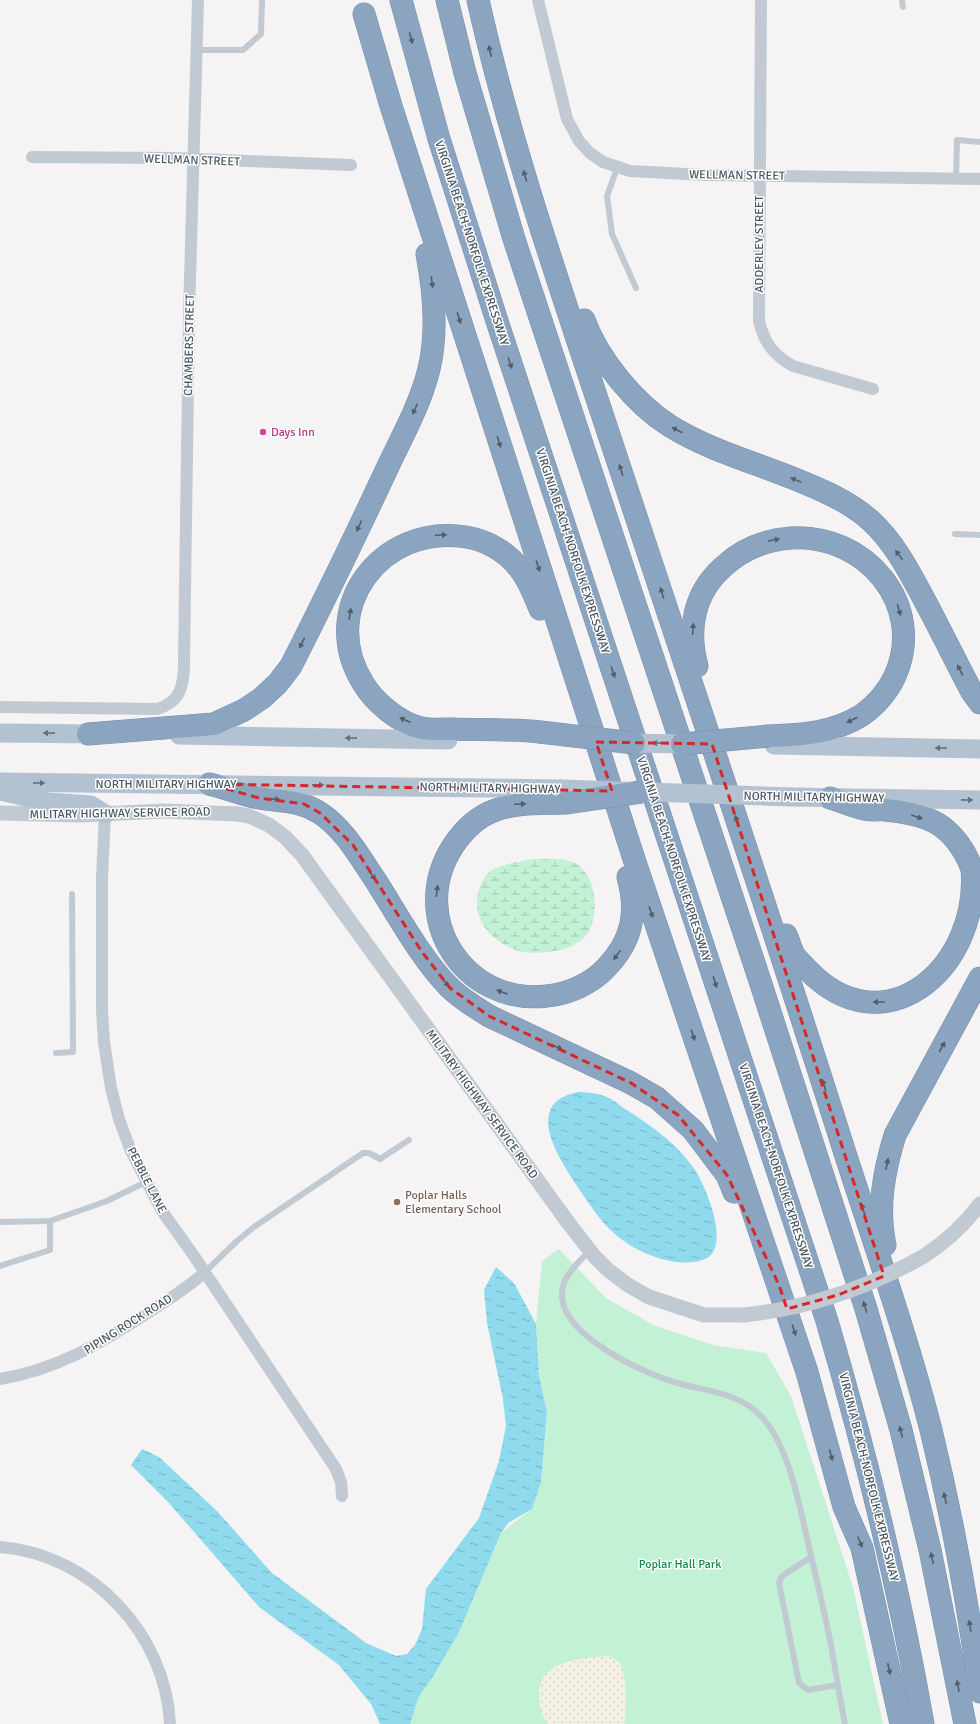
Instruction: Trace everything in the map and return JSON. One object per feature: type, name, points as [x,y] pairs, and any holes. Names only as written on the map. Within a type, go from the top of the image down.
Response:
[{"type":"highway","name":"VIRGINIA BEACH-NORFOLK EXPRESSWAY","points":[[401,0],[439,139],[492,307],[827,1320],[877,1500],[898,1595],[923,1724]]},
{"type":"highway","points":[[447,0],[465,73],[514,239],[760,981],[866,1309],[901,1430],[928,1542],[952,1650],[965,1724]]},
{"type":"highway","points":[[478,0],[496,76],[536,213],[750,858],[908,1353],[930,1430],[948,1512],[966,1602],[980,1692]]},
{"type":"highway","points":[[362,7],[394,114],[584,704],[706,1076],[779,1285],[807,1372],[844,1506],[862,1548],[901,1724]]},
{"type":"highway","points":[[88,734],[214,724],[244,710],[262,698],[278,683],[291,666],[314,621],[419,399],[429,368],[433,337],[432,284],[427,255],[381,111],[362,7]]},
{"type":"highway","points":[[536,213],[573,292],[588,333],[618,378],[642,404],[669,426],[729,454],[831,494],[852,506],[872,522],[905,563],[972,692],[980,703]]},
{"type":"highway","points":[[584,704],[546,625],[532,589],[519,568],[504,554],[490,544],[473,538],[453,535],[432,535],[412,540],[385,556],[373,568],[354,597],[350,610],[348,631],[352,661],[367,691],[395,716],[422,728],[634,743]]},
{"type":"highway","points":[[682,744],[771,741],[802,735],[847,723],[863,714],[879,700],[891,683],[898,668],[902,651],[902,620],[892,591],[882,576],[866,561],[838,545],[821,539],[802,537],[766,541],[745,550],[730,560],[706,586],[694,613],[692,629],[694,650],[722,776]]},
{"type":"highway","points":[[605,768],[624,864],[632,892],[634,911],[625,941],[616,957],[604,970],[590,981],[574,989],[553,995],[536,997],[505,993],[489,987],[474,977],[453,954],[446,942],[436,909],[436,892],[440,875],[449,852],[459,838],[482,816],[515,804],[563,796],[641,792]]},
{"type":"highway","points":[[209,784],[259,798],[304,804],[320,813],[338,828],[353,845],[422,952],[441,978],[454,991],[489,1016],[631,1083],[657,1098],[678,1115],[693,1130],[727,1175],[740,1206],[779,1285]]},
{"type":"highway","points":[[750,858],[794,955],[822,982],[849,998],[866,1002],[883,1003],[900,1001],[935,985],[949,974],[960,960],[969,944],[975,927],[978,895],[975,878],[969,861],[960,846],[937,823],[903,812],[865,810],[830,798]]},
{"type":"highway","points":[[908,1353],[880,1210],[888,1158],[895,1134],[980,978]]},
{"type":"main road","points":[[0,733],[542,737]]},
{"type":"main road","points":[[771,741],[980,749]]},
{"type":"main road","points":[[634,743],[682,744]]},
{"type":"main road","name":"NORTH MILITARY HIGHWAY","points":[[0,782],[209,784],[563,796]]},
{"type":"main road","points":[[0,790],[48,802],[91,805],[105,814]]},
{"type":"main road","name":"NORTH MILITARY HIGHWAY","points":[[641,792],[830,798],[980,800]]},
{"type":"street","name":"CHAMBERS STREET","points":[[0,707],[157,709],[171,702],[181,690],[184,671],[188,512],[190,307],[198,0]]},
{"type":"street","name":"WELLMAN STREET","points":[[538,0],[567,119],[579,141],[590,153],[603,162],[617,168],[630,171],[705,175],[980,179]]},
{"type":"street","name":"ADDERLEY STREET","points":[[760,0],[759,321],[763,336],[771,350],[781,360],[793,366],[874,389]]},
{"type":"street","name":"WELLMAN STREET","points":[[32,157],[193,159],[351,165]]},
{"type":"street","name":"MILITARY HIGHWAY SERVICE ROAD","points":[[0,813],[34,815],[164,811],[238,814],[249,816],[269,825],[285,837],[302,855],[590,1251],[608,1270],[628,1285],[649,1297],[704,1315],[744,1315],[776,1312],[838,1295],[902,1269],[924,1256],[950,1237],[970,1217],[980,1204]]},
{"type":"street","name":"PEBBLE LANE","points":[[105,814],[102,878],[102,1010],[104,1042],[111,1088],[119,1119],[130,1149],[162,1211],[205,1272],[336,1469],[341,1482],[342,1496]]},
{"type":"street","name":"PIPING ROCK ROAD","points":[[0,1379],[44,1368],[82,1353],[160,1305],[205,1272]]},
{"type":"street","points":[[0,1547],[32,1553],[55,1561],[80,1574],[100,1588],[121,1607],[149,1645],[159,1667],[169,1708],[170,1724]]},
{"type":"lane","points":[[196,50],[243,50],[261,34],[262,0]]},
{"type":"lane","points":[[902,0],[902,8]]},
{"type":"lane","points":[[956,178],[957,140],[980,142]]},
{"type":"lane","points":[[617,168],[607,196],[612,234],[636,288]]},
{"type":"lane","points":[[955,534],[980,535]]},
{"type":"lane","points":[[56,1054],[73,1052],[72,894]]},
{"type":"lane","points":[[205,1272],[254,1227],[363,1154],[369,1153],[380,1159],[409,1140]]},
{"type":"lane","points":[[0,1222],[50,1220],[107,1201],[146,1182]]},
{"type":"lane","points":[[0,1266],[50,1250],[50,1220]]},
{"type":"lane","points":[[590,1251],[568,1273],[564,1284],[563,1304],[567,1314],[578,1327],[596,1343],[621,1359],[652,1374],[675,1382],[734,1398],[750,1405],[761,1415],[776,1437],[785,1458],[798,1499],[829,1637],[845,1724]]},
{"type":"lane","points":[[811,1557],[782,1576],[779,1583],[799,1682],[808,1690],[837,1685]]},
{"type":"highlighted area","points":[[596,742],[712,744],[884,1276],[838,1295],[787,1309],[779,1285],[727,1175],[678,1115],[631,1083],[489,1016],[450,988],[422,952],[353,845],[320,813],[304,804],[259,798],[209,784],[612,791]]},
{"type":"green space","points":[[533,859],[560,859],[575,863],[582,868],[591,884],[595,902],[593,921],[588,933],[583,939],[568,948],[542,953],[519,951],[510,948],[493,937],[486,930],[481,921],[477,903],[478,893],[487,874],[502,866]]},
{"type":"green space","name":"Poplar Hall Park","points":[[559,1249],[606,1298],[653,1325],[713,1345],[766,1353],[791,1396],[853,1587],[883,1724],[410,1724],[419,1696],[460,1630],[501,1533],[532,1509],[541,1482],[547,1412],[539,1376],[536,1324],[542,1261]]},
{"type":"sand","points":[[610,1656],[620,1664],[624,1677],[626,1711],[624,1724],[548,1724],[541,1711],[539,1695],[541,1683],[546,1674],[555,1667],[565,1663],[588,1658]]},
{"type":"water","points":[[578,1092],[598,1094],[611,1099],[662,1135],[688,1160],[700,1178],[709,1200],[716,1225],[717,1237],[715,1247],[708,1258],[699,1261],[676,1262],[668,1261],[644,1253],[629,1245],[610,1230],[590,1206],[555,1147],[550,1133],[548,1119],[552,1107],[561,1098]]},
{"type":"water","points":[[496,1267],[514,1283],[536,1324],[539,1376],[547,1412],[541,1482],[532,1509],[508,1523],[501,1533],[460,1630],[434,1675],[419,1696],[410,1724],[380,1724],[371,1704],[339,1665],[259,1607],[169,1503],[131,1465],[142,1449],[159,1457],[217,1511],[272,1573],[366,1643],[396,1656],[407,1654],[415,1645],[422,1629],[426,1589],[479,1518],[499,1461],[506,1426],[503,1399],[487,1323],[484,1290]]},
{"type":"place","name":"Days Inn","points":[[263,432]]},
{"type":"place","name":"Poplar Halls Elementary School","points":[[397,1202]]}]
